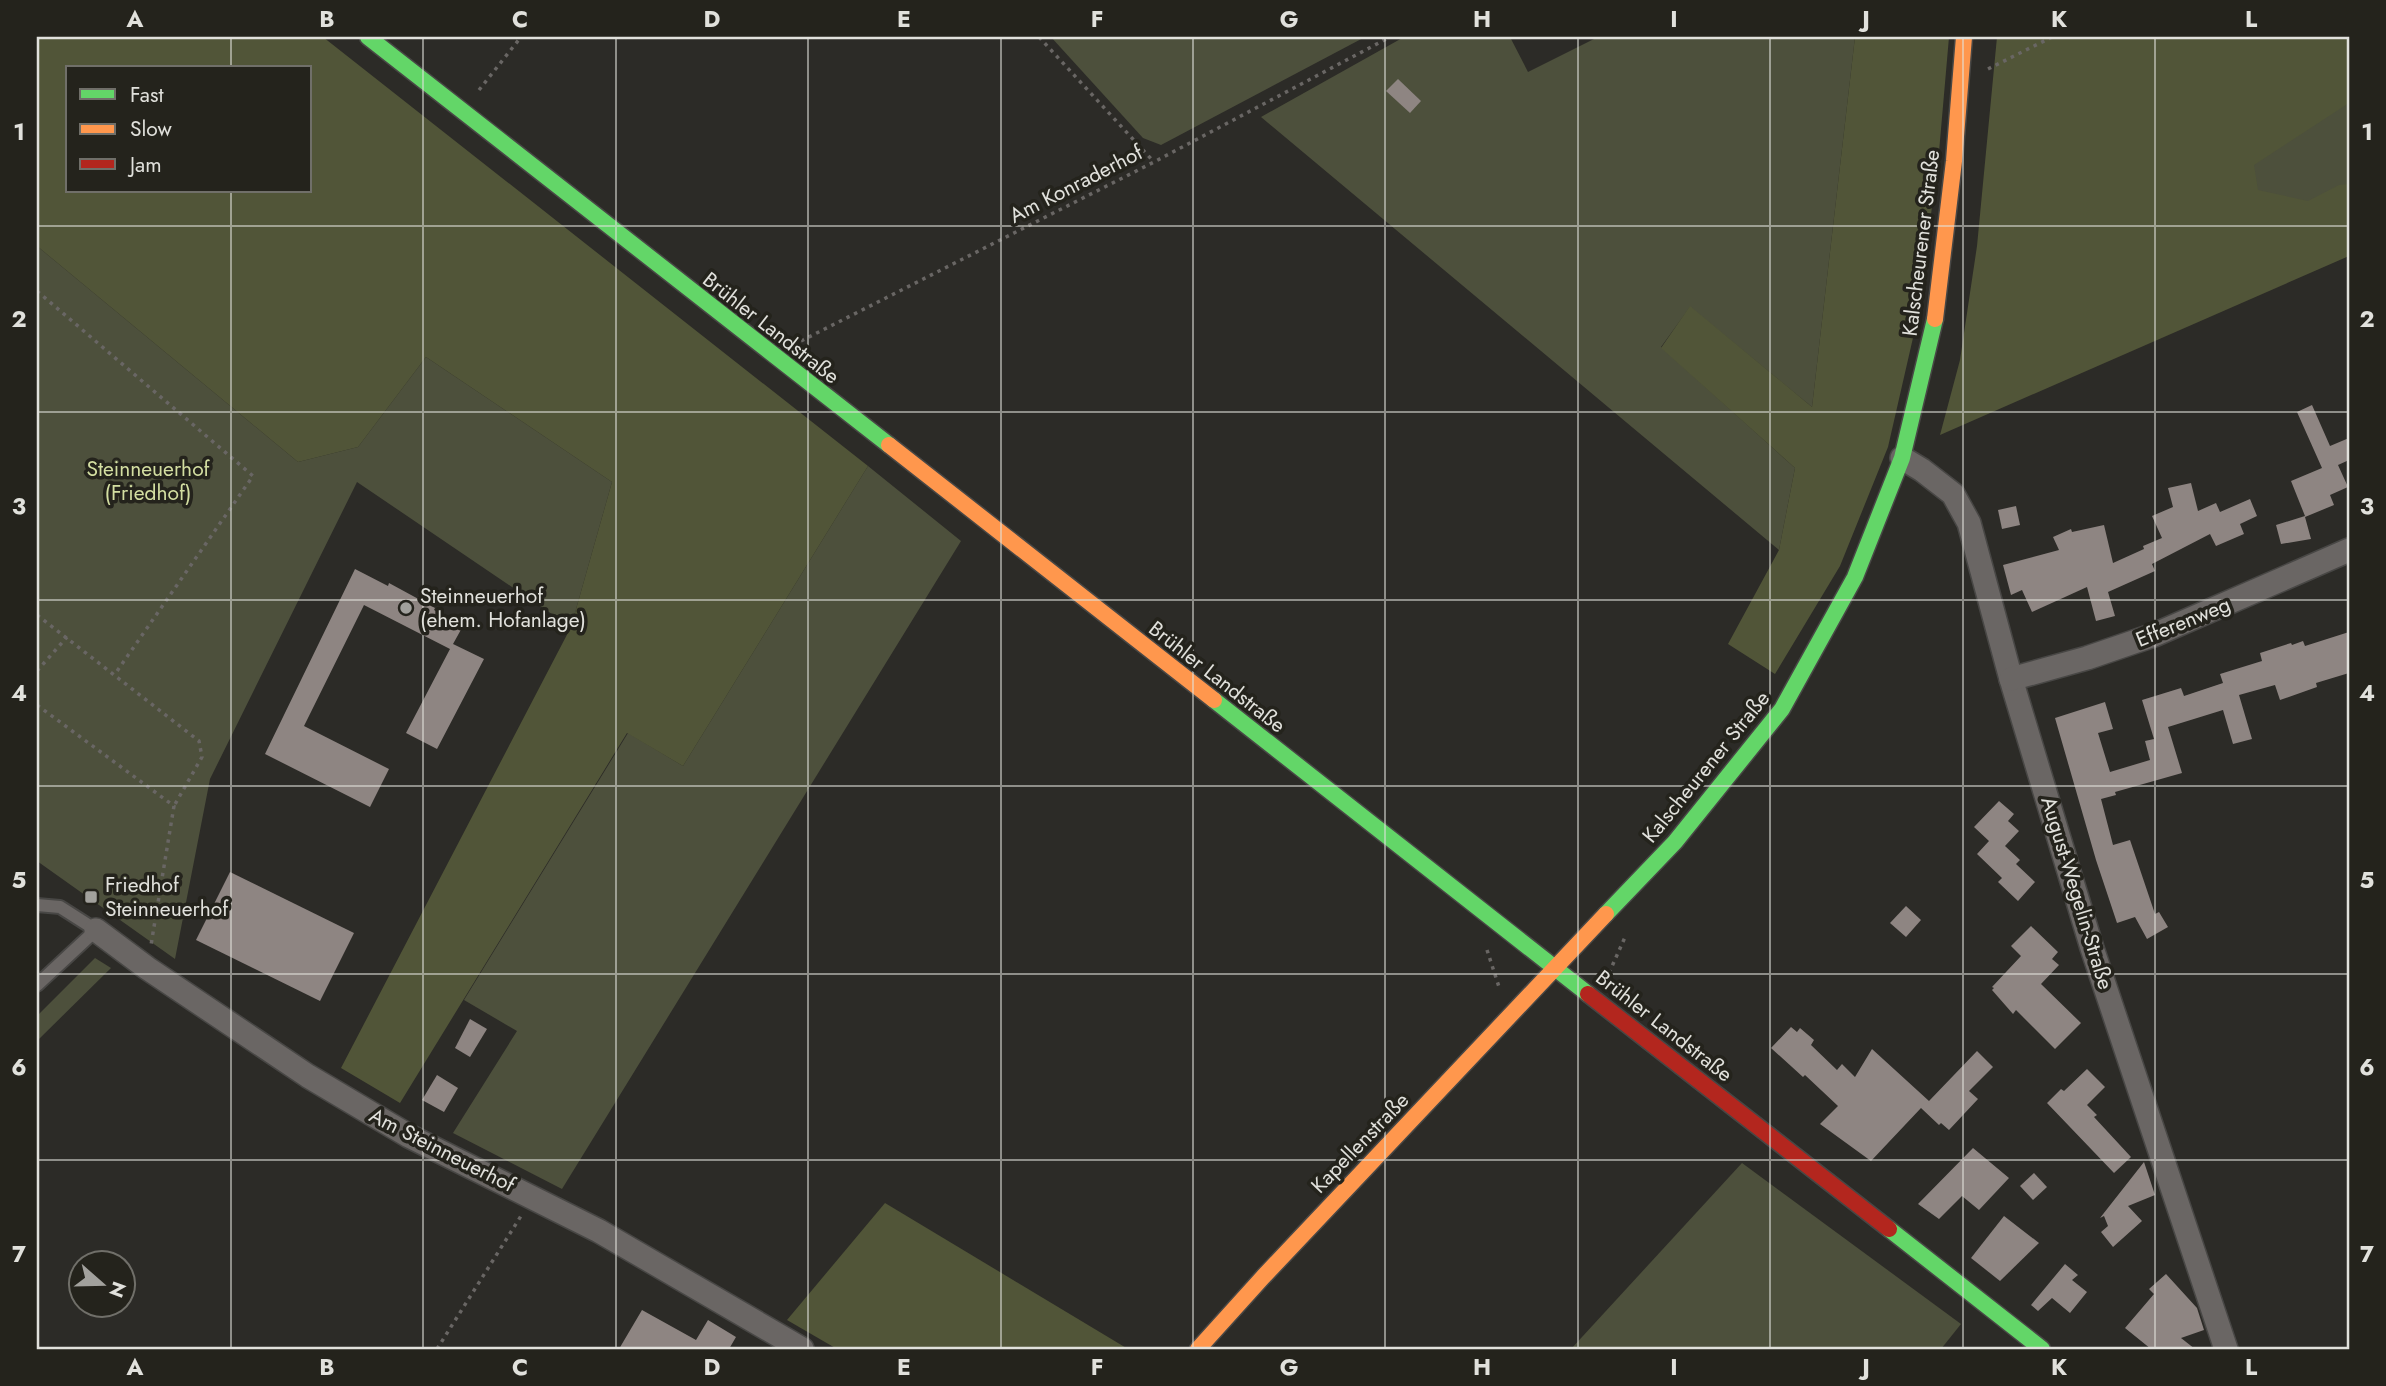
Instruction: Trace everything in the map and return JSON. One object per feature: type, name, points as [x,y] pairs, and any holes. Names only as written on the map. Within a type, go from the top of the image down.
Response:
[{"type":"main road","name":"Brühler Landstraße","points":[[368,37],[1555,968],[2016,1335],[2042,1349]]},
{"type":"main road","name":"Kalscheurener Straße","points":[[1555,968],[1675,842],[1782,709],[1855,577],[1902,458],[1934,326],[1954,161],[1964,37]]},
{"type":"main road","name":"Kapellenstraße","points":[[1198,1349],[1555,968]]},
{"type":"street","name":"August-Wegelin-Straße","points":[[1902,458],[1953,494],[1969,523],[2011,678],[2092,948],[2226,1349]]},
{"type":"street","name":"Efferenweg","points":[[2011,678],[2087,658],[2154,635],[2349,550]]},
{"type":"street","name":"Am Steinneuerhof","points":[[96,930],[147,968],[308,1076],[409,1136],[599,1231],[772,1337],[802,1349]]},
{"type":"lane","points":[[37,905],[60,907],[96,930],[37,985]]},
{"type":"path","points":[[462,111],[521,37]]},
{"type":"path","points":[[1039,37],[1154,162]]},
{"type":"path","name":"Am Konraderhof","points":[[778,360],[795,344],[1154,162],[1390,37]]},
{"type":"path","points":[[1983,71],[2052,37]]},
{"type":"path","points":[[37,291],[253,477],[115,674]]},
{"type":"path","points":[[37,615],[198,741],[202,757],[174,806],[147,968]]},
{"type":"path","points":[[37,671],[67,637]]},
{"type":"path","points":[[37,705],[174,806]]},
{"type":"path","points":[[437,1349],[534,1197]]},
{"type":"green space","points":[[37,37],[323,37],[868,466],[683,766],[627,733],[400,1103],[341,1068],[571,627],[612,482],[426,357],[358,447],[298,462],[37,246]]},
{"type":"green space","points":[[1051,37],[1365,37],[1161,145],[1143,138]]},
{"type":"green space","points":[[1404,37],[1510,37],[1528,72],[1598,37],[1855,37],[1812,407],[1690,307],[1661,347],[1795,468],[1779,550],[1261,117]]},
{"type":"green space","points":[[1855,37],[1949,37],[1939,152],[1918,316],[1888,447],[1840,566],[1775,674],[1728,644],[1779,550],[1795,468],[1661,348],[1690,306],[1812,407]]},
{"type":"green space","points":[[1997,37],[2349,37],[2349,103],[2254,165],[2258,190],[2308,201],[2339,185],[2349,184],[2349,256],[1940,435],[1960,360],[1977,246]]},
{"type":"green space","points":[[2349,55],[2349,243],[2230,293],[2205,158]]},
{"type":"green space","name":"Steinneuerhof (Friedhof)","points":[[37,246],[298,462],[358,447],[426,357],[612,482],[571,627],[357,482],[210,779],[175,959],[37,861]]},
{"type":"green space","points":[[868,466],[961,541],[562,1189],[453,1133],[517,1031],[464,1000],[628,733],[683,766]]},
{"type":"green space","points":[[95,958],[111,968],[37,1041],[37,1016]]},
{"type":"green space","points":[[1742,1163],[1961,1324],[1941,1349],[1571,1349]]},
{"type":"green space","points":[[885,1203],[1128,1349],[837,1349],[787,1320]]},
{"type":"building","points":[[1398,79],[1421,101],[1410,113],[1386,91]]},
{"type":"building","points":[[2312,405],[2330,446],[2349,438],[2349,460],[2338,465],[2348,487],[2330,495],[2334,505],[2305,517],[2311,539],[2281,544],[2276,525],[2305,516],[2291,481],[2322,468],[2297,412]]},
{"type":"building","points":[[2191,483],[2198,511],[2216,503],[2220,512],[2250,499],[2257,516],[2240,524],[2244,534],[2216,546],[2210,534],[2152,564],[2155,571],[2108,592],[2115,616],[2096,621],[2087,587],[2032,612],[2022,590],[2011,595],[2003,565],[2059,550],[2053,537],[2071,529],[2072,532],[2104,525],[2113,563],[2162,538],[2152,516],[2173,507],[2168,488]]},
{"type":"building","points":[[2016,506],[2020,525],[2002,529],[1998,510]]},
{"type":"building","points":[[355,569],[388,586],[389,583],[463,626],[453,644],[484,659],[437,749],[406,733],[450,649],[364,605],[304,726],[389,769],[370,807],[265,754]]},
{"type":"building","points":[[2349,632],[2349,673],[2316,683],[2317,687],[2280,700],[2275,685],[2239,695],[2252,739],[2233,744],[2223,710],[2168,727],[2182,773],[2115,792],[2116,795],[2101,799],[2113,845],[2130,840],[2155,914],[2159,912],[2168,927],[2147,939],[2135,917],[2117,923],[2055,718],[2105,702],[2113,729],[2098,733],[2110,772],[2150,760],[2145,741],[2154,739],[2142,700],[2181,688],[2184,696],[2223,683],[2220,674],[2262,661],[2260,653],[2303,641],[2305,646]]},
{"type":"building","points":[[1999,801],[2014,814],[2008,821],[2019,831],[2005,846],[2020,860],[2016,864],[2035,882],[2018,901],[1998,882],[2002,878],[1977,854],[1989,841],[1974,827]]},
{"type":"building","points":[[230,872],[354,933],[320,1001],[196,940]]},
{"type":"building","points":[[1906,906],[1921,920],[1906,937],[1890,923]]},
{"type":"building","points":[[2031,926],[2058,952],[2052,959],[2059,965],[2041,984],[2081,1023],[2055,1049],[2016,1010],[2013,1014],[1992,990],[2021,956],[2011,946]]},
{"type":"building","points":[[470,1019],[487,1029],[470,1057],[455,1048]]},
{"type":"building","points":[[1791,1027],[1797,1032],[1800,1028],[1814,1040],[1811,1045],[1837,1070],[1842,1064],[1855,1077],[1872,1049],[1929,1101],[1977,1051],[1993,1067],[1969,1091],[1978,1099],[1949,1130],[1941,1123],[1939,1125],[1921,1108],[1871,1161],[1820,1124],[1838,1106],[1771,1048]]},
{"type":"building","points":[[2087,1069],[2105,1087],[2087,1105],[2097,1115],[2094,1117],[2131,1157],[2114,1173],[2047,1103]]},
{"type":"building","points":[[437,1075],[458,1088],[444,1112],[422,1100]]},
{"type":"building","points":[[1973,1148],[2009,1178],[1979,1210],[1962,1196],[1939,1219],[1918,1204]]},
{"type":"building","points":[[2144,1162],[2155,1195],[2128,1206],[2142,1221],[2113,1247],[2101,1232],[2108,1226],[2104,1216],[2100,1218]]},
{"type":"building","points":[[2034,1173],[2047,1187],[2033,1200],[2020,1186]]},
{"type":"building","points":[[2004,1216],[2039,1243],[2000,1281],[1971,1258]]},
{"type":"building","points":[[2065,1264],[2078,1275],[2072,1280],[2087,1292],[2070,1313],[2052,1298],[2038,1311],[2031,1305]]},
{"type":"building","points":[[2166,1274],[2197,1308],[2204,1330],[2181,1338],[2195,1349],[2151,1349],[2125,1328],[2154,1294],[2149,1289]]},
{"type":"building","points":[[642,1310],[696,1340],[708,1320],[736,1337],[729,1349],[619,1349]]},
{"type":"traffic: fast","points":[[368,37],[889,445]]},
{"type":"traffic: fast","points":[[1606,914],[1675,842],[1782,709],[1855,577],[1902,458],[1935,319]]},
{"type":"traffic: fast","points":[[1214,700],[1588,994]]},
{"type":"traffic: fast","points":[[1889,1229],[2042,1349]]},
{"type":"traffic: slow","points":[[1935,319],[1954,161],[1964,37]]},
{"type":"traffic: slow","points":[[889,445],[1214,700]]},
{"type":"traffic: slow","points":[[1198,1349],[1606,914]]},
{"type":"traffic: jam","points":[[1588,994],[1889,1229]]},
{"type":"place","name":"Steinneuerhof (ehem. Hofanlage)","points":[[406,608]]},
{"type":"place","name":"Friedhof Steinneuerhof","points":[[91,897]]}]
